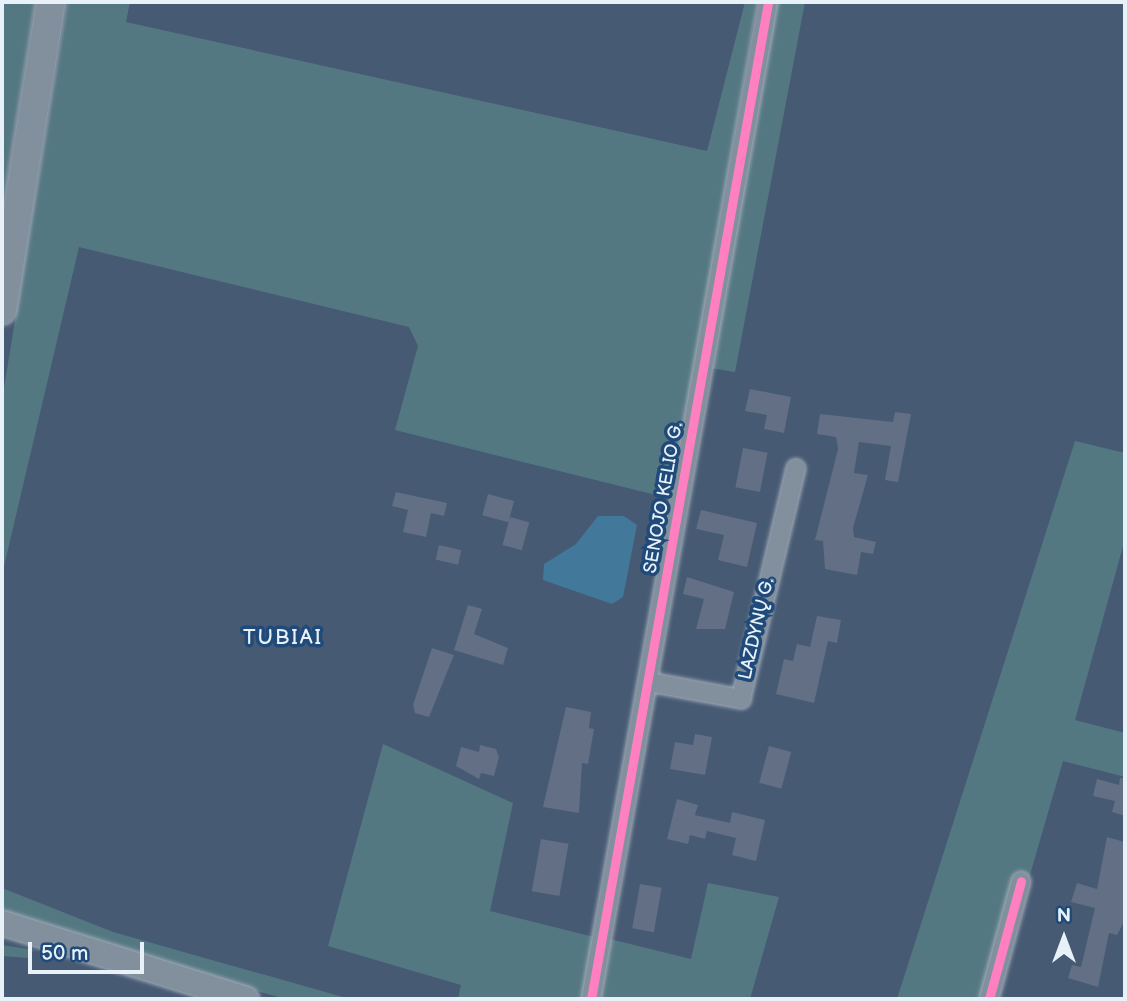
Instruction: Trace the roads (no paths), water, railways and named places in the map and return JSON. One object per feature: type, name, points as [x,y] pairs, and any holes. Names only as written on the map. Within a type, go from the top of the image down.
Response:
[{"type":"main road","points":[[2,310],[51,2]]},
{"type":"main road","points":[[2,923],[58,943],[246,999]]},
{"type":"main road","points":[[2,938],[58,943]]},
{"type":"street","name":"SENOJO KELIO G.","points":[[592,999],[768,2]]},
{"type":"street","name":"LAZDYNŲ G.","points":[[649,682],[741,699],[796,468]]},
{"type":"street","points":[[989,999],[1021,881]]},
{"type":"water","points":[[598,516],[624,516],[637,525],[623,597],[612,604],[543,580],[544,564],[576,544]]},
{"type":"district","name":"TUBIAI","points":[[283,638]]}]
